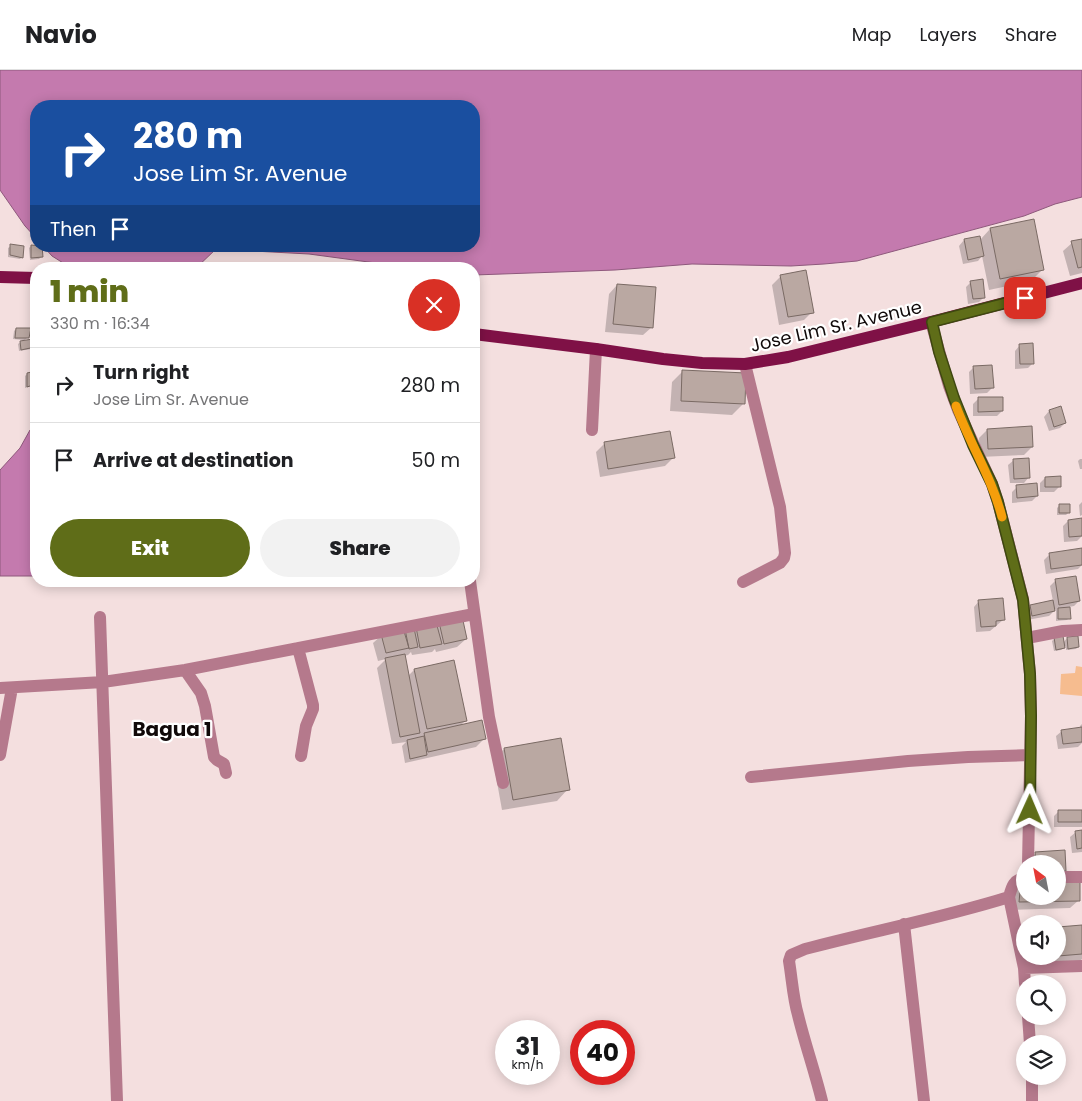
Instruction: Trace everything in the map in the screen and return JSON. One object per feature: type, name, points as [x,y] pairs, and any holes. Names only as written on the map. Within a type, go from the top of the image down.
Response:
[{"type":"main road","points":[[0,277],[30,278]]},
{"type":"main road","name":"Jose Lim Sr. Avenue","points":[[480,335],[702,364],[745,364],[788,357],[1082,283]]},
{"type":"street","points":[[932,322],[958,410],[992,484],[998,502],[1023,600],[1030,674],[1028,855]]},
{"type":"street","points":[[592,430],[596,350]]},
{"type":"street","points":[[743,582],[776,566],[782,560],[785,553],[780,507],[745,364]]},
{"type":"street","points":[[471,587],[489,717],[503,783]]},
{"type":"street","points":[[0,755],[6,688],[102,682],[185,670],[474,614]]},
{"type":"street","points":[[100,617],[117,1101]]},
{"type":"street","points":[[1028,638],[1064,631],[1082,630]]},
{"type":"street","points":[[298,648],[314,705],[306,726],[301,756]]},
{"type":"street","points":[[185,670],[201,693],[214,756],[224,764],[226,773]]},
{"type":"street","points":[[752,777],[908,761],[1030,755]]},
{"type":"street","points":[[1066,877],[1082,877]]},
{"type":"street","points":[[1016,881],[1009,897],[1024,975]]},
{"type":"street","points":[[822,1101],[797,1014],[789,962],[793,954],[805,949],[973,908],[1009,897]]},
{"type":"street","points":[[904,924],[924,1101]]},
{"type":"street","points":[[1024,968],[1082,966]]},
{"type":"street","points":[[1032,1085],[1032,1101]]},
{"type":"shaded area","points":[[0,70],[1082,70],[1082,197],[1055,204],[1024,216],[857,261],[791,266],[692,264],[615,270],[480,275],[480,262],[369,262],[309,254],[272,252],[480,252],[480,100],[30,100],[30,231],[0,190]]},
{"type":"shaded area","points":[[48,252],[213,252],[202,262],[62,262]]},
{"type":"shaded area","points":[[30,430],[30,576],[0,576],[0,470],[20,448]]},
{"type":"shaded area","points":[[1076,666],[1082,667],[1082,696],[1060,694],[1061,674],[1075,673]]},
{"type":"building","points":[[1034,219],[1044,270],[1000,279],[990,228]]},
{"type":"building","points":[[980,236],[984,256],[968,260],[964,239]]},
{"type":"building","points":[[1082,239],[1082,267],[1078,268],[1071,241]]},
{"type":"building","points":[[10,244],[24,246],[23,258],[10,255]]},
{"type":"building","points":[[31,252],[43,252],[43,257],[31,258]]},
{"type":"building","points":[[806,270],[814,313],[788,317],[780,275]]},
{"type":"building","points":[[983,279],[985,298],[973,299],[970,281]]},
{"type":"building","points":[[617,284],[656,287],[653,328],[613,324]]},
{"type":"building","points":[[16,328],[30,328],[29,338],[15,338]]},
{"type":"building","points":[[30,339],[30,348],[21,350],[20,341]]},
{"type":"building","points":[[1033,343],[1034,364],[1020,364],[1019,344]]},
{"type":"building","points":[[992,365],[994,388],[975,389],[973,366]]},
{"type":"building","points":[[682,370],[746,373],[745,404],[681,401]]},
{"type":"building","points":[[30,372],[30,386],[27,387],[27,373]]},
{"type":"building","points":[[978,397],[1003,397],[1003,411],[978,412]]},
{"type":"building","points":[[1061,406],[1066,423],[1054,427],[1049,410]]},
{"type":"building","points":[[1032,426],[1033,447],[988,449],[987,429]]},
{"type":"building","points":[[670,431],[675,458],[608,469],[604,442]]},
{"type":"building","points":[[1029,458],[1030,478],[1014,479],[1013,459]]},
{"type":"building","points":[[1061,476],[1061,487],[1045,487],[1045,477]]},
{"type":"building","points":[[1037,483],[1038,496],[1017,498],[1016,485]]},
{"type":"building","points":[[1059,504],[1070,504],[1070,513],[1059,513]]},
{"type":"building","points":[[1082,518],[1082,536],[1069,537],[1068,520]]},
{"type":"building","points":[[1082,548],[1082,565],[1051,569],[1049,553]]},
{"type":"building","points":[[1076,576],[1080,601],[1059,605],[1055,579]]},
{"type":"building","points":[[1003,598],[1005,620],[996,621],[996,626],[981,627],[978,600]]},
{"type":"building","points":[[1053,600],[1055,611],[1032,616],[1030,605]]},
{"type":"building","points":[[1070,607],[1071,619],[1058,619],[1058,608]]},
{"type":"building","points":[[462,616],[467,639],[444,644],[439,622]]},
{"type":"building","points":[[436,622],[442,644],[420,648],[416,627]]},
{"type":"building","points":[[403,628],[409,648],[386,653],[381,634]]},
{"type":"building","points":[[414,628],[418,647],[409,649],[405,629]]},
{"type":"building","points":[[1063,636],[1065,648],[1056,650],[1054,637]]},
{"type":"building","points":[[1078,636],[1079,647],[1068,649],[1067,637]]},
{"type":"building","points":[[405,654],[420,733],[400,737],[385,658]]},
{"type":"building","points":[[454,660],[467,721],[427,729],[414,669]]},
{"type":"building","points":[[482,720],[486,739],[428,752],[424,733]]},
{"type":"building","points":[[1082,727],[1082,742],[1063,744],[1061,730]]},
{"type":"building","points":[[424,736],[427,755],[410,759],[407,740]]},
{"type":"building","points":[[561,738],[570,790],[513,800],[504,748]]},
{"type":"building","points":[[1058,810],[1082,810],[1082,822],[1058,822]]},
{"type":"building","points":[[1082,830],[1082,848],[1077,849],[1075,831]]},
{"type":"building","points":[[1065,850],[1065,855],[1035,855],[1035,852]]},
{"type":"building","points":[[1080,879],[1080,901],[1066,901],[1066,880]]},
{"type":"building","points":[[1082,925],[1082,954],[1066,955],[1066,926]]},
{"type":"slow traffic","points":[[956,406],[992,484],[1002,517]]},
{"type":"district","name":"Bagua 1","points":[[172,729]]},
{"type":"route","points":[[1025,298],[932,322],[949,386],[998,502],[1023,600],[1030,674],[1030,810]]}]
